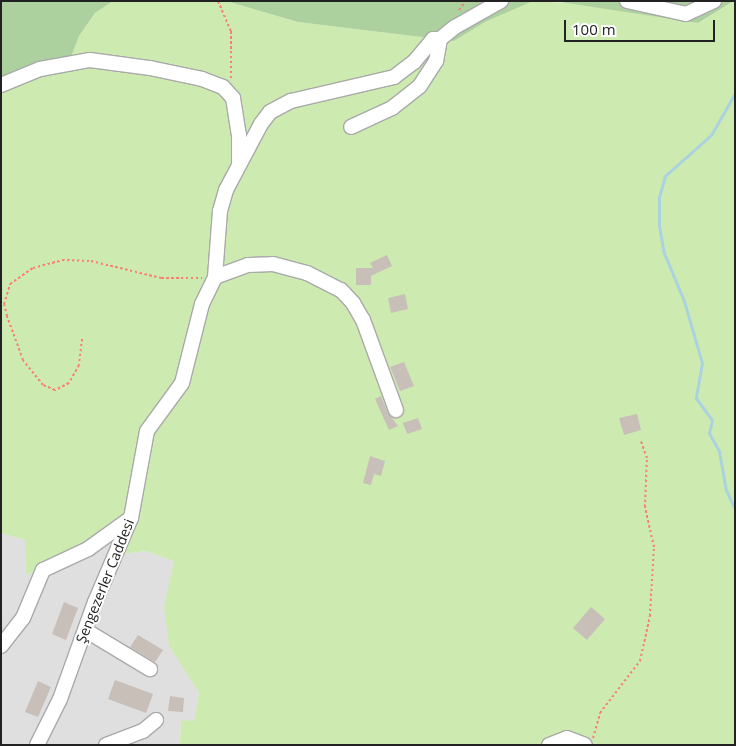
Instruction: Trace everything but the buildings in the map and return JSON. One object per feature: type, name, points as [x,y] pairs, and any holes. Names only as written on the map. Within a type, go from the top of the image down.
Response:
[{"type":"street","points":[[396,410],[363,320],[353,302],[341,290],[307,272],[274,264],[248,264],[215,277],[220,211],[239,165],[265,117],[277,107],[300,98],[362,87],[394,76],[414,62],[430,42],[440,39],[455,27],[501,1]]},
{"type":"street","points":[[627,1],[686,14],[714,1]]},
{"type":"street","points":[[351,127],[392,108],[420,86],[436,61],[440,39]]},
{"type":"street","points":[[1,85],[40,70],[90,60],[172,71],[214,83],[229,92],[239,134],[239,165]]},
{"type":"street","name":"Şengezerler Caddesi","points":[[37,745],[60,699],[85,630],[131,518],[144,437],[182,383],[202,304],[215,277]]},
{"type":"street","points":[[1,646],[23,618],[43,570],[88,549],[131,518]]},
{"type":"street","points":[[85,630],[150,669]]},
{"type":"street","points":[[106,745],[135,735],[156,720]]},
{"type":"street","points":[[549,745],[566,738],[588,742]]},
{"type":"path","points":[[218,1],[231,30],[229,92]]},
{"type":"path","points":[[82,339],[79,365],[68,383],[55,390],[42,385],[23,360],[7,316],[4,304],[10,284],[33,268],[62,260],[91,261],[168,279],[215,277]]},
{"type":"path","points":[[588,742],[600,713],[640,661],[650,616],[654,547],[645,507],[647,458],[640,439]]},
{"type":"shaded area","points":[[138,514],[123,554],[146,551],[174,561],[167,606],[169,646],[199,693],[194,722],[181,720],[180,745],[1,745],[1,533],[25,540],[26,575],[95,539],[122,516]]},
{"type":"green space","points":[[1,1],[113,1],[95,13],[79,36],[66,70],[1,90]]},
{"type":"green space","points":[[113,1],[226,1],[298,22],[454,41],[485,22],[533,1],[597,5],[698,23],[735,1],[735,745],[180,745],[181,720],[194,721],[199,693],[169,646],[164,607],[174,561],[146,551],[123,554],[138,514],[122,516],[95,539],[26,575],[25,540],[1,533],[1,90],[66,70],[79,36],[95,13]]},
{"type":"green space","points":[[226,1],[533,1],[485,22],[454,41],[298,22]]},
{"type":"green space","points":[[554,1],[734,1],[698,23]]},
{"type":"waterway","points":[[735,93],[711,135],[665,176],[659,197],[659,226],[664,253],[684,301],[702,363],[696,398],[712,420],[709,433],[719,451],[726,490],[735,509]]}]
